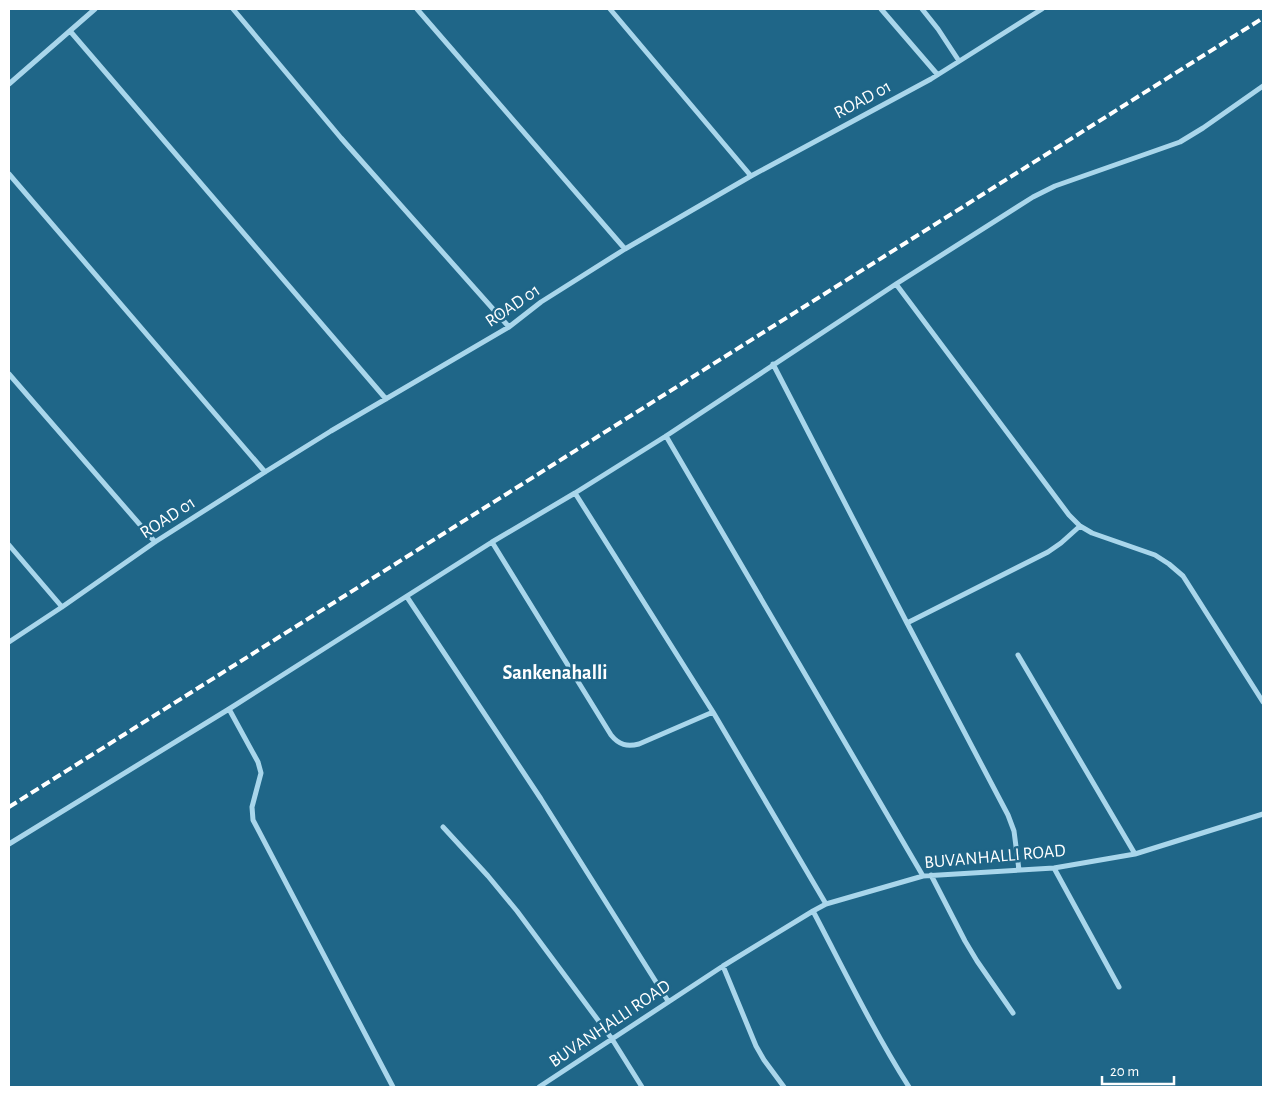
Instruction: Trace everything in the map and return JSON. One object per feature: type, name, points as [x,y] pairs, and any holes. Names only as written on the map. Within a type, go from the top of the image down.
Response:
[{"type":"street","points":[[9,84],[95,9]]},
{"type":"street","points":[[234,9],[341,138],[509,327]]},
{"type":"street","points":[[417,9],[625,250]]},
{"type":"street","points":[[610,9],[751,176]]},
{"type":"street","points":[[881,9],[937,74]]},
{"type":"street","points":[[922,9],[959,61]]},
{"type":"street","name":"ROAD 01","points":[[9,642],[155,542],[265,472],[331,431],[509,327],[541,302],[625,250],[751,176],[937,74],[1042,9]]},
{"type":"street","points":[[70,31],[386,400]]},
{"type":"street","points":[[9,844],[229,710],[492,542],[666,436],[773,364],[1033,197],[1055,186],[1180,142],[1263,86]]},
{"type":"street","points":[[9,174],[265,472]]},
{"type":"street","points":[[896,284],[1080,526],[1092,533],[1155,555],[1183,576],[1263,702]]},
{"type":"street","points":[[773,364],[1008,814],[1014,832],[1019,870]]},
{"type":"street","points":[[9,374],[155,542]]},
{"type":"street","points":[[666,436],[924,876]]},
{"type":"street","points":[[575,493],[713,712],[826,904]]},
{"type":"street","points":[[907,623],[1048,552],[1080,526]]},
{"type":"street","points":[[492,542],[616,741],[623,745],[639,744],[713,712]]},
{"type":"street","points":[[9,546],[62,607]]},
{"type":"street","points":[[407,597],[541,799],[668,1002]]},
{"type":"street","points":[[1018,655],[1135,854]]},
{"type":"street","points":[[229,710],[258,762],[261,773],[252,806],[253,820],[393,1087]]},
{"type":"street","name":"BUVANHALLI ROAD","points":[[539,1087],[723,966],[826,904],[930,875],[1054,868],[1135,854],[1263,814]]},
{"type":"street","points":[[443,827],[517,911],[612,1039],[642,1087]]},
{"type":"street","points":[[1054,868],[1118,987]]},
{"type":"street","points":[[930,875],[977,961],[1013,1013]]},
{"type":"street","points":[[813,911],[868,1017],[909,1087]]},
{"type":"street","points":[[723,966],[756,1046],[784,1087]]},
{"type":"railway","points":[[9,807],[1263,18]]},
{"type":"district","name":"Sankenahalli","points":[[555,673]]}]
